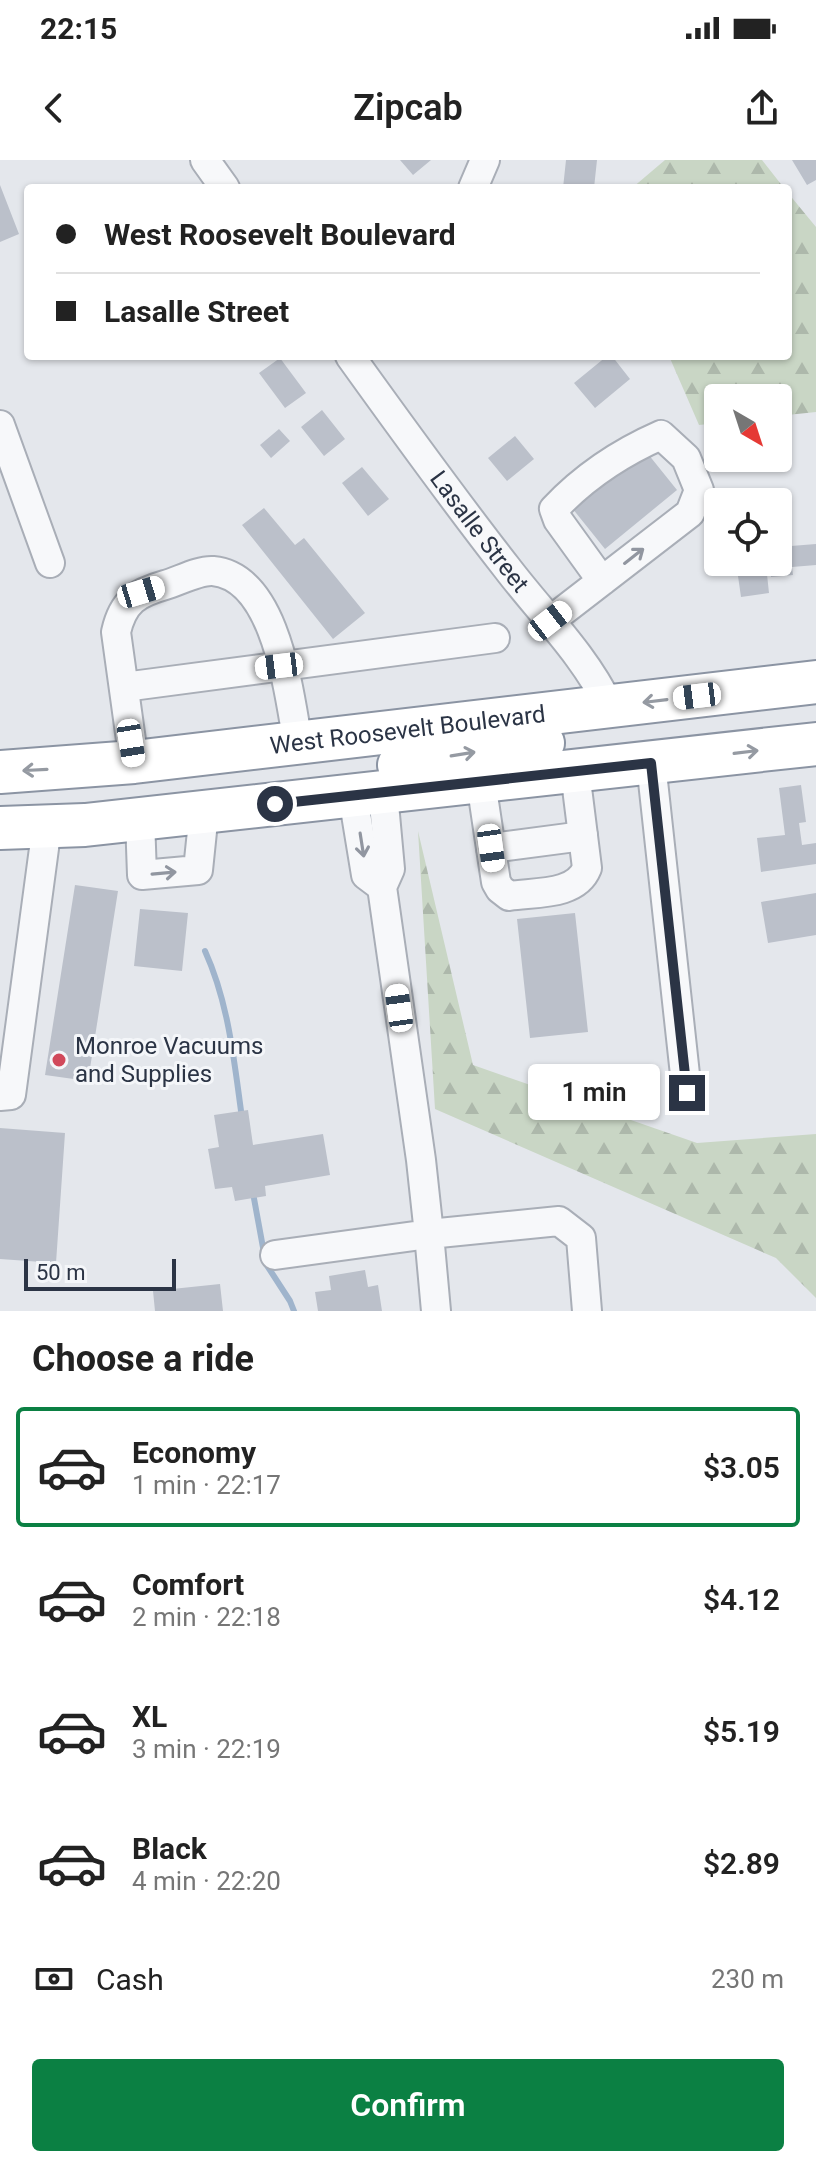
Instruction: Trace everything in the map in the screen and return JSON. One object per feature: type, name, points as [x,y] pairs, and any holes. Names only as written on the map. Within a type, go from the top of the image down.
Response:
[{"type":"highway","name":"West Roosevelt Boulevard","points":[[0,772],[84,768],[816,682]]},
{"type":"highway","points":[[214,811],[306,785],[401,764],[593,736],[605,732],[612,721],[609,706]]},
{"type":"highway","points":[[47,826],[58,804],[69,796],[221,779],[305,765],[393,744],[437,726]]},
{"type":"highway","points":[[0,828],[140,819],[816,744]]},
{"type":"street","points":[[205,160],[222,184]]},
{"type":"street","points":[[475,184],[485,160]]},
{"type":"street","name":"Lasalle Street","points":[[353,360],[451,497],[599,685],[609,706]]},
{"type":"street","points":[[0,425],[50,563]]},
{"type":"street","points":[[550,621],[602,581],[690,513],[699,490],[686,458],[661,435],[629,449],[576,486],[554,509],[558,520],[602,581]]},
{"type":"street","points":[[134,762],[116,632],[126,606],[141,592],[211,571],[238,582],[264,610],[284,666],[298,743]]},
{"type":"street","points":[[124,687],[495,638]]},
{"type":"street","points":[[651,763],[687,1093]]},
{"type":"street","points":[[481,782],[496,882],[509,896],[572,887],[579,883],[587,868],[575,772]]},
{"type":"street","points":[[368,794],[366,875],[382,887],[421,1160],[436,1311]]},
{"type":"street","points":[[140,819],[142,875],[198,870],[214,811]]},
{"type":"street","points":[[0,1096],[11,1095],[47,826]]},
{"type":"street","points":[[491,848],[583,836]]},
{"type":"street","points":[[275,1255],[429,1234],[559,1221],[581,1238],[587,1311]]},
{"type":"green space","points":[[665,160],[762,160],[781,184],[637,184]]},
{"type":"green space","points":[[792,198],[816,227],[816,412],[792,415],[792,384],[704,384],[704,424],[699,425],[671,360],[792,360]]},
{"type":"green space","points":[[418,831],[473,1065],[697,1143],[816,1134],[816,1298],[776,1258],[435,1109]]},
{"type":"building","points":[[400,160],[431,160],[413,175]]},
{"type":"building","points":[[566,160],[597,160],[594,184],[563,184]]},
{"type":"building","points":[[792,160],[816,160],[816,180],[807,185]]},
{"type":"building","points":[[0,185],[19,234],[0,242]]},
{"type":"building","points":[[281,360],[306,393],[285,408],[259,373]]},
{"type":"building","points":[[602,360],[615,360],[630,379],[595,408],[574,383]]},
{"type":"building","points":[[322,410],[345,439],[324,456],[301,427]]},
{"type":"building","points":[[279,429],[290,441],[271,458],[260,445]]},
{"type":"building","points":[[515,436],[534,459],[507,481],[488,458]]},
{"type":"building","points":[[644,449],[677,490],[605,549],[572,508]]},
{"type":"building","points":[[362,467],[389,499],[368,516],[342,483]]},
{"type":"building","points":[[264,508],[295,545],[304,538],[365,613],[333,639],[242,525]]},
{"type":"building","points":[[816,544],[816,565],[792,567],[792,546]]},
{"type":"building","points":[[738,576],[767,576],[769,593],[741,597]]},
{"type":"building","points":[[801,785],[806,822],[799,823],[802,845],[816,843],[816,864],[761,872],[757,838],[785,835],[779,788]]},
{"type":"building","points":[[75,885],[118,891],[88,1081],[45,1075]]},
{"type":"building","points":[[816,893],[816,935],[768,943],[761,902]]},
{"type":"building","points":[[140,909],[188,913],[182,971],[134,966]]},
{"type":"building","points":[[575,913],[588,1032],[530,1038],[517,919]]},
{"type":"building","points":[[248,1110],[253,1145],[323,1134],[330,1175],[265,1186],[266,1196],[235,1201],[232,1187],[215,1189],[208,1149],[219,1147],[214,1115]]},
{"type":"building","points":[[0,1128],[65,1133],[56,1263],[0,1259]]},
{"type":"building","points":[[365,1270],[368,1287],[378,1285],[382,1311],[318,1311],[315,1292],[331,1290],[329,1276]]},
{"type":"building","points":[[220,1284],[223,1311],[155,1311],[153,1291]]},
{"type":"waterway","points":[[205,951],[225,1012],[242,1118]]},
{"type":"waterway","points":[[253,1193],[266,1264],[294,1311]]},
{"type":"place","name":"Monroe Vacuums and Supplies","points":[[59,1060]]},
{"type":"route","points":[[275,804],[651,763],[687,1093]]}]
